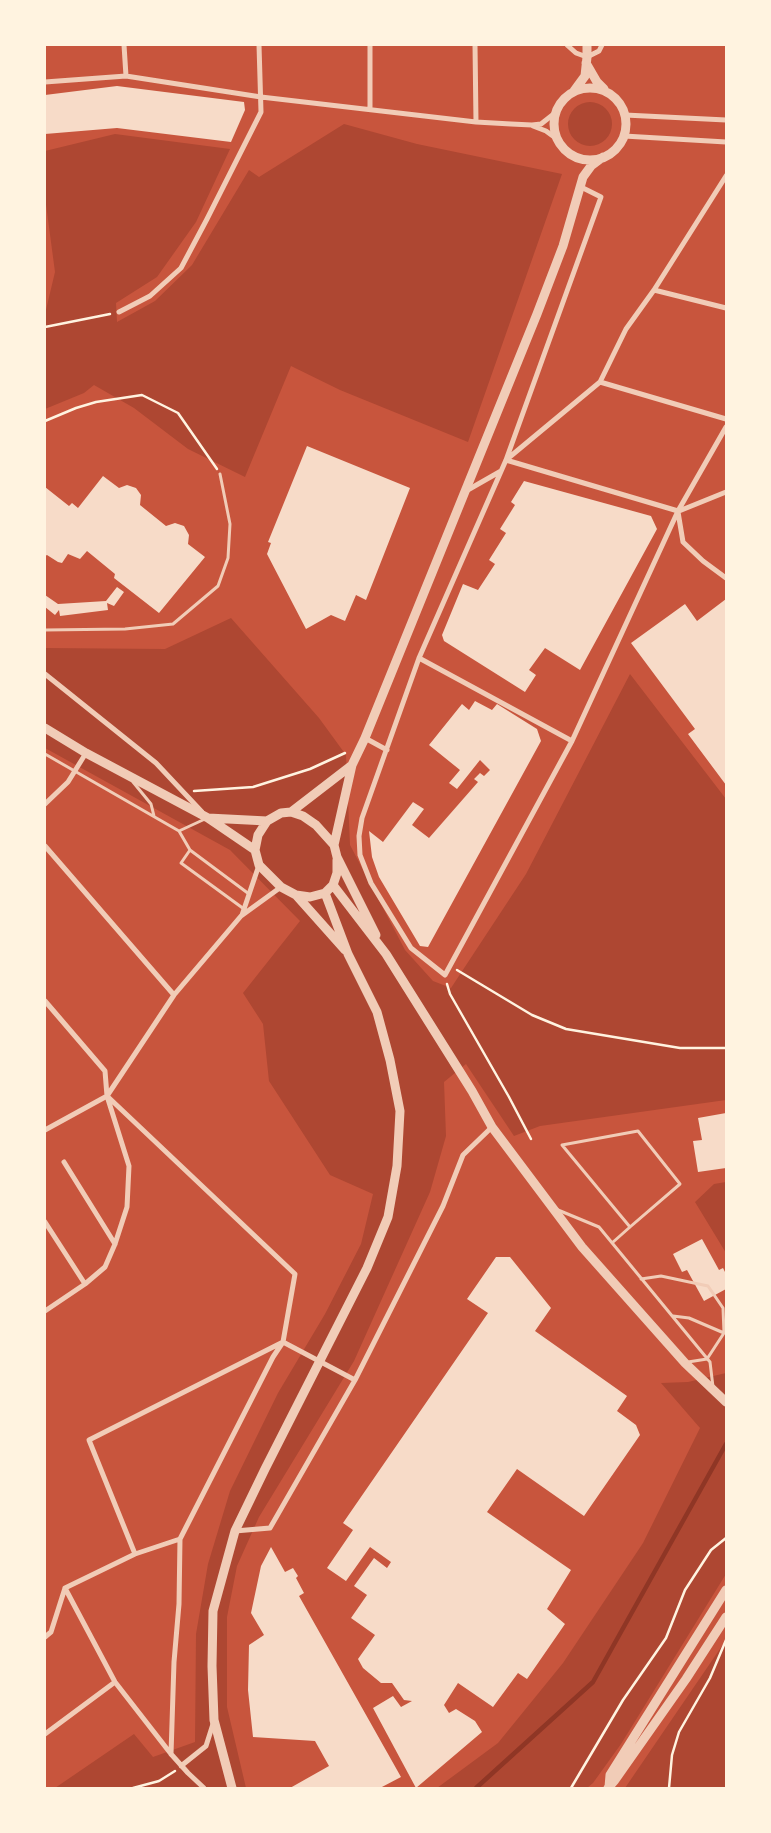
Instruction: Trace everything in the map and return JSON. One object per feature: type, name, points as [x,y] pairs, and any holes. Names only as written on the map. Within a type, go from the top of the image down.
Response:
[{"type":"street","points":[[124,45],[126,76]]},
{"type":"street","points":[[119,312],[150,296],[181,268],[261,112],[259,45]]},
{"type":"street","points":[[370,45],[370,109]]},
{"type":"street","points":[[475,45],[476,122]]},
{"type":"street","points":[[267,821],[258,836],[255,850],[259,865],[281,887],[296,895],[310,897],[325,893],[333,885],[337,873],[334,845],[352,765],[364,741],[466,491],[563,246],[583,177],[588,169],[616,149],[624,136],[626,122],[619,102],[597,82],[587,60],[567,45]]},
{"type":"street","points":[[557,139],[554,129],[555,114],[562,100],[582,82],[586,69],[587,45]]},
{"type":"street","points":[[587,60],[599,51],[602,45]]},
{"type":"street","points":[[45,82],[126,76],[260,97],[476,122],[532,125],[541,124],[555,114]]},
{"type":"street","points":[[573,91],[594,88],[608,92]]},
{"type":"street","points":[[625,116],[726,120]]},
{"type":"street","points":[[532,125],[546,131],[557,139],[568,152],[579,168],[581,187]]},
{"type":"street","points":[[624,136],[726,142]]},
{"type":"street","points":[[568,152],[581,158],[596,159],[603,157]]},
{"type":"street","points":[[506,460],[600,382],[626,328],[654,290],[726,176]]},
{"type":"street","points":[[581,187],[601,197],[506,460],[419,658],[362,818],[359,836],[360,855],[371,883],[411,948],[445,975],[572,741],[678,511],[726,427]]},
{"type":"street","points":[[654,290],[726,308]]},
{"type":"street","points":[[600,382],[726,418]]},
{"type":"street","points":[[506,460],[678,511],[726,492]]},
{"type":"street","points":[[466,491],[501,471]]},
{"type":"street","points":[[678,511],[683,542],[703,561],[726,578]]},
{"type":"street","points":[[419,658],[572,741]]},
{"type":"street","points":[[45,674],[156,763],[208,818],[267,821],[281,814],[291,812],[352,765]]},
{"type":"street","points":[[45,728],[86,753],[208,818],[255,850]]},
{"type":"street","points":[[364,741],[386,750]]},
{"type":"street","points":[[45,804],[68,782],[86,753]]},
{"type":"street","points":[[291,812],[303,816],[316,825],[334,845]]},
{"type":"street","points":[[45,846],[174,995]]},
{"type":"street","points":[[336,857],[386,954],[472,1091],[492,1128],[582,1247],[685,1363],[726,1401]]},
{"type":"street","points":[[242,916],[259,865]]},
{"type":"street","points":[[333,885],[386,954]]},
{"type":"street","points":[[45,1130],[107,1096],[174,995],[242,916],[281,887]]},
{"type":"street","points":[[232,1788],[214,1720],[212,1666],[213,1611],[235,1531],[264,1469],[367,1268],[388,1217],[397,1166],[400,1111],[378,1012],[348,954],[325,893]]},
{"type":"street","points":[[296,895],[348,954]]},
{"type":"street","points":[[45,1001],[105,1071],[107,1096],[129,1166],[127,1207],[105,1267],[86,1284],[45,1311]]},
{"type":"street","points":[[107,1096],[295,1274],[283,1342],[273,1357],[180,1539],[179,1604],[174,1662],[171,1754]]},
{"type":"street","points":[[235,1531],[270,1528],[354,1380],[443,1206],[464,1156],[492,1128]]},
{"type":"street","points":[[64,1162],[115,1244]]},
{"type":"street","points":[[45,1222],[86,1284]]},
{"type":"street","points":[[283,1342],[354,1380]]},
{"type":"street","points":[[135,1554],[89,1440],[283,1342]]},
{"type":"street","points":[[45,1636],[51,1632],[65,1588],[135,1554],[180,1539]]},
{"type":"street","points":[[65,1588],[115,1682],[181,1766],[204,1788]]},
{"type":"street","points":[[609,1787],[610,1775],[726,1590]]},
{"type":"street","points":[[609,1787],[675,1694],[726,1617]]},
{"type":"street","points":[[45,1734],[115,1682]]},
{"type":"street","points":[[181,1766],[206,1746],[214,1720]]},
{"type":"lane","points":[[45,630],[125,629],[172,624],[218,586],[228,558],[230,524],[220,474]]},
{"type":"lane","points":[[45,754],[178,831],[190,850],[249,894]]},
{"type":"lane","points":[[126,774],[151,804],[155,817]]},
{"type":"lane","points":[[178,831],[208,818]]},
{"type":"lane","points":[[190,850],[181,863],[244,909]]},
{"type":"lane","points":[[612,1243],[680,1184],[638,1131],[562,1145],[630,1227]]},
{"type":"lane","points":[[552,1207],[599,1227],[710,1362],[713,1390]]},
{"type":"lane","points":[[642,1279],[662,1276],[708,1286],[723,1308],[724,1333],[707,1359],[685,1363]]},
{"type":"lane","points":[[672,1316],[689,1318],[724,1333]]},
{"type":"path","points":[[45,327],[119,312]]},
{"type":"path","points":[[45,421],[96,402],[142,396],[178,413],[220,474]]},
{"type":"path","points":[[183,791],[252,787],[310,769],[364,741]]},
{"type":"path","points":[[450,965],[467,978],[532,1015],[566,1029],[680,1048],[726,1048]]},
{"type":"path","points":[[445,975],[450,994],[531,1139]]},
{"type":"path","points":[[571,1788],[623,1700],[666,1638],[686,1590],[711,1550],[726,1538]]},
{"type":"path","points":[[669,1788],[672,1755],[679,1732],[710,1678],[726,1640]]},
{"type":"path","points":[[133,1788],[159,1781],[169,1776],[181,1766]]},
{"type":"shaded area","points":[[594,102],[606,108],[611,115],[611,133],[606,140],[599,145],[586,146],[578,143],[571,136],[568,120],[571,112],[578,105]]},
{"type":"shaded area","points":[[344,124],[417,144],[562,174],[468,442],[340,390],[291,366],[245,477],[188,449],[134,408],[94,385],[84,393],[45,409],[45,314],[55,272],[45,197],[45,151],[115,134],[230,149],[196,222],[157,277],[116,303],[117,322],[155,301],[192,265],[249,170],[259,177]]},
{"type":"shaded area","points":[[231,618],[319,718],[346,755],[350,845],[405,950],[433,981],[451,988],[526,874],[630,674],[726,799],[726,1100],[540,1126],[514,1136],[466,1064],[444,1082],[446,1136],[430,1192],[354,1361],[259,1517],[237,1566],[227,1617],[227,1707],[246,1788],[55,1788],[134,1734],[153,1757],[195,1742],[196,1634],[208,1564],[230,1491],[278,1393],[325,1314],[361,1244],[373,1194],[330,1175],[269,1081],[263,1024],[243,993],[300,921],[230,850],[45,748],[45,648],[165,649]]},
{"type":"shaded area","points":[[726,1182],[726,1253],[695,1202],[714,1184]]},
{"type":"shaded area","points":[[726,1373],[726,1574],[621,1744],[593,1783],[587,1788],[437,1788],[498,1743],[563,1663],[643,1543],[700,1428],[661,1383],[688,1382]]},
{"type":"shaded area","points":[[726,1640],[726,1788],[625,1788]]},
{"type":"building","points":[[117,86],[244,102],[245,110],[231,142],[117,128],[45,134],[45,95]]},
{"type":"building","points":[[307,446],[410,488],[366,600],[356,595],[345,621],[331,615],[306,629],[267,554],[271,543],[268,542]]},
{"type":"building","points":[[103,476],[119,488],[127,485],[136,488],[141,495],[140,505],[166,526],[175,523],[184,526],[189,535],[188,544],[205,557],[159,613],[114,578],[115,574],[87,551],[80,559],[68,554],[62,563],[47,555],[45,556],[45,487],[69,506],[72,503],[78,508]]},
{"type":"building","points":[[524,481],[651,516],[657,529],[580,670],[545,648],[529,670],[536,675],[525,692],[444,641],[442,635],[463,584],[478,590],[495,564],[489,560],[506,533],[500,529],[515,505],[511,502]]},
{"type":"building","points":[[117,587],[124,592],[114,606],[107,603],[108,610],[60,616],[59,610],[55,615],[45,607],[45,595],[58,604],[106,601]]},
{"type":"building","points":[[726,599],[726,785],[688,734],[695,729],[631,643],[685,604],[697,621]]},
{"type":"building","points":[[475,701],[492,710],[497,704],[537,729],[541,741],[428,947],[420,946],[379,877],[372,857],[369,831],[383,842],[413,802],[424,809],[412,825],[429,838],[478,782],[474,779],[480,773],[484,776],[490,770],[480,760],[457,789],[449,783],[460,770],[429,745],[462,704],[469,710]]},
{"type":"building","points":[[726,1113],[726,1168],[698,1172],[693,1141],[702,1140],[698,1118]]},
{"type":"building","points":[[702,1239],[719,1270],[723,1268],[726,1274],[726,1289],[704,1301],[687,1270],[682,1272],[673,1254]]},
{"type":"building","points":[[496,1257],[510,1257],[551,1308],[535,1331],[627,1396],[617,1411],[636,1425],[640,1435],[584,1516],[517,1469],[487,1512],[571,1570],[547,1609],[565,1624],[527,1679],[518,1673],[493,1707],[458,1683],[444,1705],[449,1713],[456,1709],[475,1721],[482,1732],[416,1788],[373,1708],[393,1696],[401,1707],[412,1701],[404,1700],[392,1683],[381,1683],[363,1668],[358,1659],[375,1635],[351,1618],[367,1595],[354,1586],[374,1558],[387,1568],[391,1562],[370,1547],[346,1581],[327,1568],[353,1530],[343,1523],[488,1313],[467,1299]]},
{"type":"building","points":[[271,1547],[285,1572],[293,1568],[298,1576],[296,1578],[304,1593],[299,1596],[401,1777],[380,1788],[290,1788],[329,1766],[315,1741],[253,1737],[248,1690],[249,1645],[264,1635],[251,1613],[261,1566]]},
{"type":"waterway","points":[[476,1788],[593,1682],[726,1444]]}]
